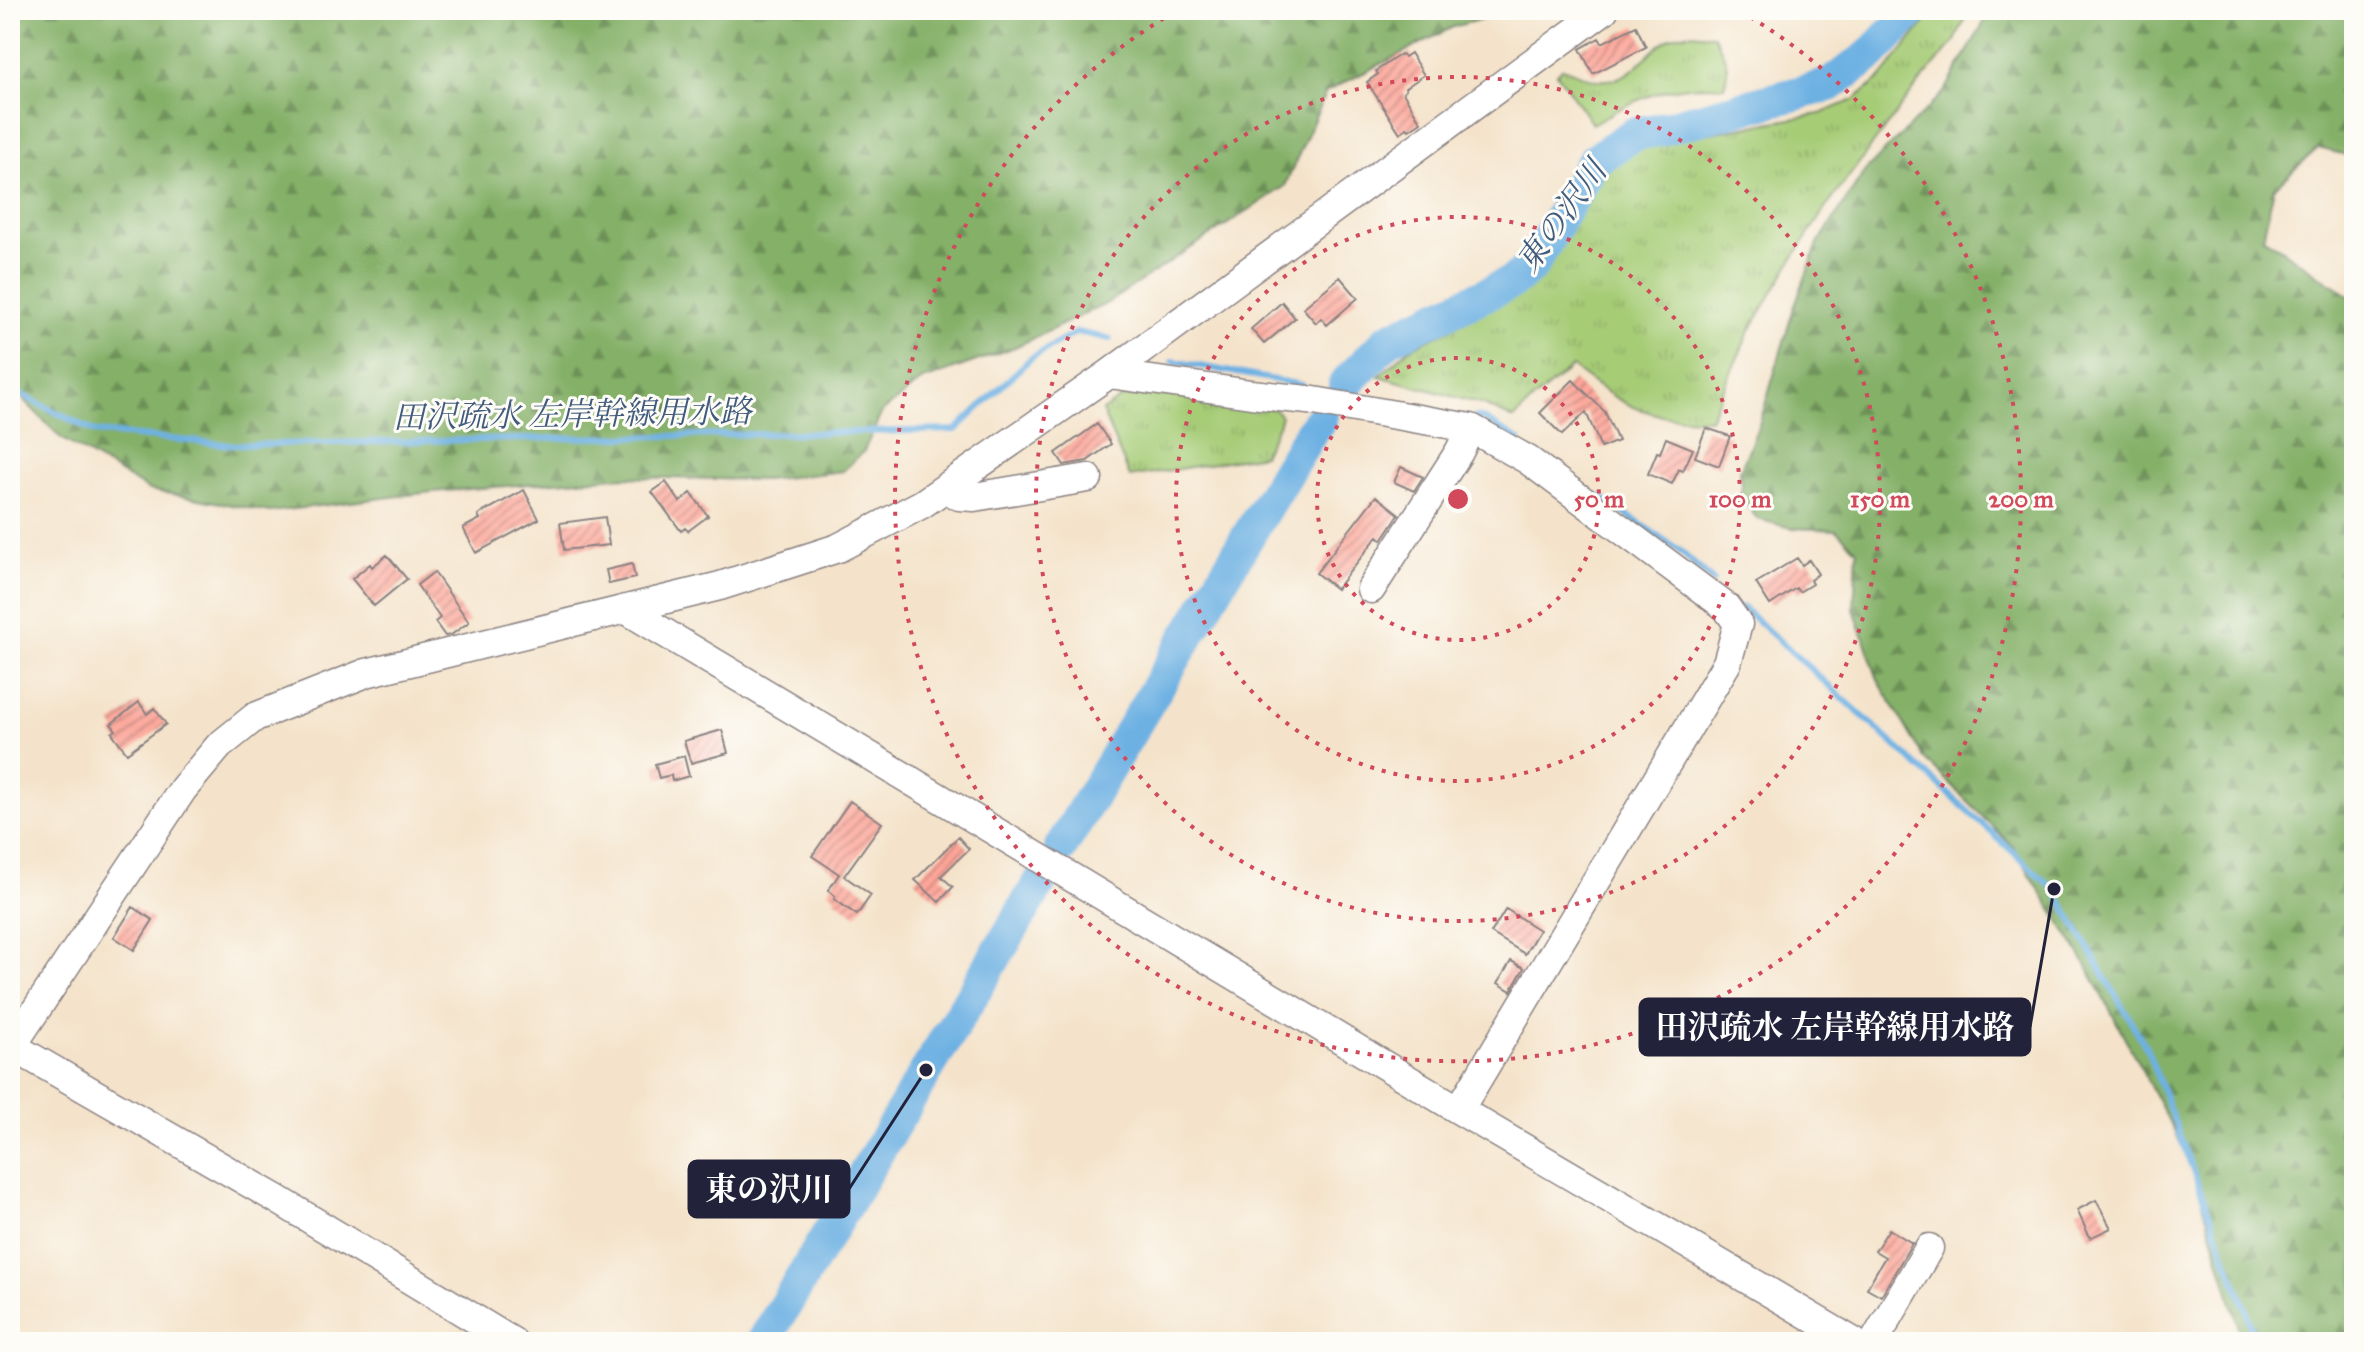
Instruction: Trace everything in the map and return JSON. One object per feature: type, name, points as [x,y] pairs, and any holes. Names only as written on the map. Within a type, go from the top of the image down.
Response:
[{"type":"street","points":[[513,1342],[277,1199],[11,1047],[183,789],[219,746],[255,717],[366,673],[720,586],[838,548],[922,504],[1109,374],[1604,10]]},
{"type":"street","points":[[1109,374],[1308,400],[1471,428],[1528,460],[1726,607],[1738,624],[1727,663],[1459,1110]]},
{"type":"street","points":[[1371,589],[1459,452],[1471,428]]},
{"type":"street","points":[[946,488],[959,496],[974,497],[1088,478]]},
{"type":"street","points":[[625,609],[1459,1110],[1854,1342]]},
{"type":"street","points":[[1874,1342],[1929,1248]]},
{"type":"green space","points":[[10,10],[1514,10],[1453,27],[1326,92],[1285,186],[1106,304],[1015,347],[921,381],[882,412],[864,451],[843,471],[765,480],[617,477],[432,492],[270,512],[149,490],[61,438],[10,386]]},
{"type":"green space","points":[[1936,10],[1969,10],[1955,41],[1915,88],[1824,210],[1794,257],[1750,330],[1710,419],[1667,416],[1635,408],[1606,392],[1572,367],[1514,419],[1484,405],[1379,376],[1409,349],[1515,297],[1530,286],[1551,264],[1590,190],[1606,170],[1629,152],[1664,141],[1820,114],[1854,100],[1880,79]]},
{"type":"green space","points":[[1991,10],[2354,10],[2354,157],[2318,148],[2274,188],[2263,237],[2354,299],[2354,1342],[2243,1342],[2192,1165],[2086,964],[2013,847],[1924,758],[1878,680],[1854,609],[1857,550],[1836,530],[1791,528],[1757,519],[1742,497],[1740,471],[1760,422],[1794,307],[1818,244],[1865,171],[1945,91]]},
{"type":"green space","points":[[1676,35],[1713,35],[1727,66],[1724,86],[1685,87],[1656,93],[1592,124],[1557,73],[1562,68],[1598,80],[1621,77],[1662,43]]},
{"type":"green space","points":[[1153,393],[1275,409],[1281,416],[1263,455],[1130,477],[1102,411],[1121,398]]},
{"type":"building","points":[[1636,26],[1646,47],[1593,74],[1580,49],[1599,38],[1602,43]]},
{"type":"building","points":[[1410,53],[1424,75],[1405,88],[1403,93],[1421,122],[1400,133],[1367,82],[1378,74],[1376,71],[1401,54],[1404,57]]},
{"type":"building","points":[[1340,277],[1358,298],[1327,325],[1321,318],[1316,323],[1303,308]]},
{"type":"building","points":[[1282,302],[1295,318],[1264,344],[1251,329]]},
{"type":"building","points":[[1573,380],[1605,412],[1618,441],[1601,448],[1586,412],[1562,435],[1540,413]]},
{"type":"building","points":[[1097,424],[1111,444],[1087,461],[1064,465],[1056,453]]},
{"type":"building","points":[[1706,428],[1730,436],[1719,466],[1695,457]]},
{"type":"building","points":[[1666,438],[1693,449],[1683,471],[1679,469],[1672,484],[1648,474]]},
{"type":"building","points":[[1401,467],[1423,477],[1414,491],[1394,482]]},
{"type":"building","points":[[666,482],[680,502],[691,493],[708,516],[688,531],[685,528],[681,531],[652,492]]},
{"type":"building","points":[[524,490],[539,519],[476,553],[463,528],[480,519],[478,515]]},
{"type":"building","points":[[1376,496],[1399,514],[1382,540],[1378,536],[1336,589],[1316,573]]},
{"type":"building","points":[[605,517],[609,545],[564,550],[560,523]]},
{"type":"building","points":[[387,555],[407,579],[374,606],[352,579]]},
{"type":"building","points":[[1797,558],[1802,565],[1809,560],[1818,574],[1810,580],[1812,584],[1799,592],[1796,588],[1770,605],[1756,583]]},
{"type":"building","points":[[632,564],[635,578],[609,584],[606,570]]},
{"type":"building","points":[[434,572],[469,622],[451,635],[445,636],[435,622],[440,618],[417,585]]},
{"type":"building","points":[[139,702],[147,714],[154,708],[166,724],[127,753],[112,733],[116,730],[111,724]]},
{"type":"building","points":[[722,730],[728,753],[691,763],[684,741]]},
{"type":"building","points":[[684,756],[689,776],[672,781],[671,775],[659,778],[655,764]]},
{"type":"building","points":[[850,801],[882,823],[844,876],[871,895],[857,915],[828,891],[839,874],[812,856]]},
{"type":"building","points":[[958,837],[969,849],[941,876],[953,887],[939,902],[915,880]]},
{"type":"building","points":[[133,907],[153,920],[134,950],[114,937]]},
{"type":"building","points":[[1506,909],[1539,930],[1525,954],[1491,933]]},
{"type":"building","points":[[1511,961],[1524,968],[1511,991],[1498,983]]},
{"type":"building","points":[[2096,1200],[2111,1228],[2090,1238],[2077,1210]]},
{"type":"building","points":[[1889,1229],[1912,1243],[1881,1296],[1867,1288],[1885,1257],[1875,1251]]},
{"type":"waterway","name":"東の沢川","points":[[1345,384],[1389,339],[1512,282],[1532,266],[1593,161],[1634,134],[1830,85],[1872,54],[1913,10]]},
{"type":"waterway","name":"田沢疏水 左岸幹線用水路","points":[[10,389],[95,432],[232,445],[956,430],[1031,358],[1077,332],[1110,339]]},
{"type":"waterway","name":"田沢疏水 左岸幹線用水路","points":[[1173,361],[1302,385]]},
{"type":"waterway","name":"田沢疏水 左岸幹線用水路","points":[[1476,417],[1519,440]]},
{"type":"waterway","name":"東の沢川","points":[[1061,847],[1321,419]]},
{"type":"waterway","name":"田沢疏水 左岸幹線用水路","points":[[1600,497],[1679,550],[1713,581]]},
{"type":"waterway","name":"田沢疏水 左岸幹線用水路","points":[[1742,607],[2054,889],[2146,1047],[2248,1315],[2255,1342]]},
{"type":"waterway","name":"東の沢川","points":[[763,1342],[1042,879]]},
{"type":"place","name":"田沢疏水 左岸幹線用水路","points":[[2054,889]]},
{"type":"place","name":"東の沢川","points":[[926,1070]]}]
